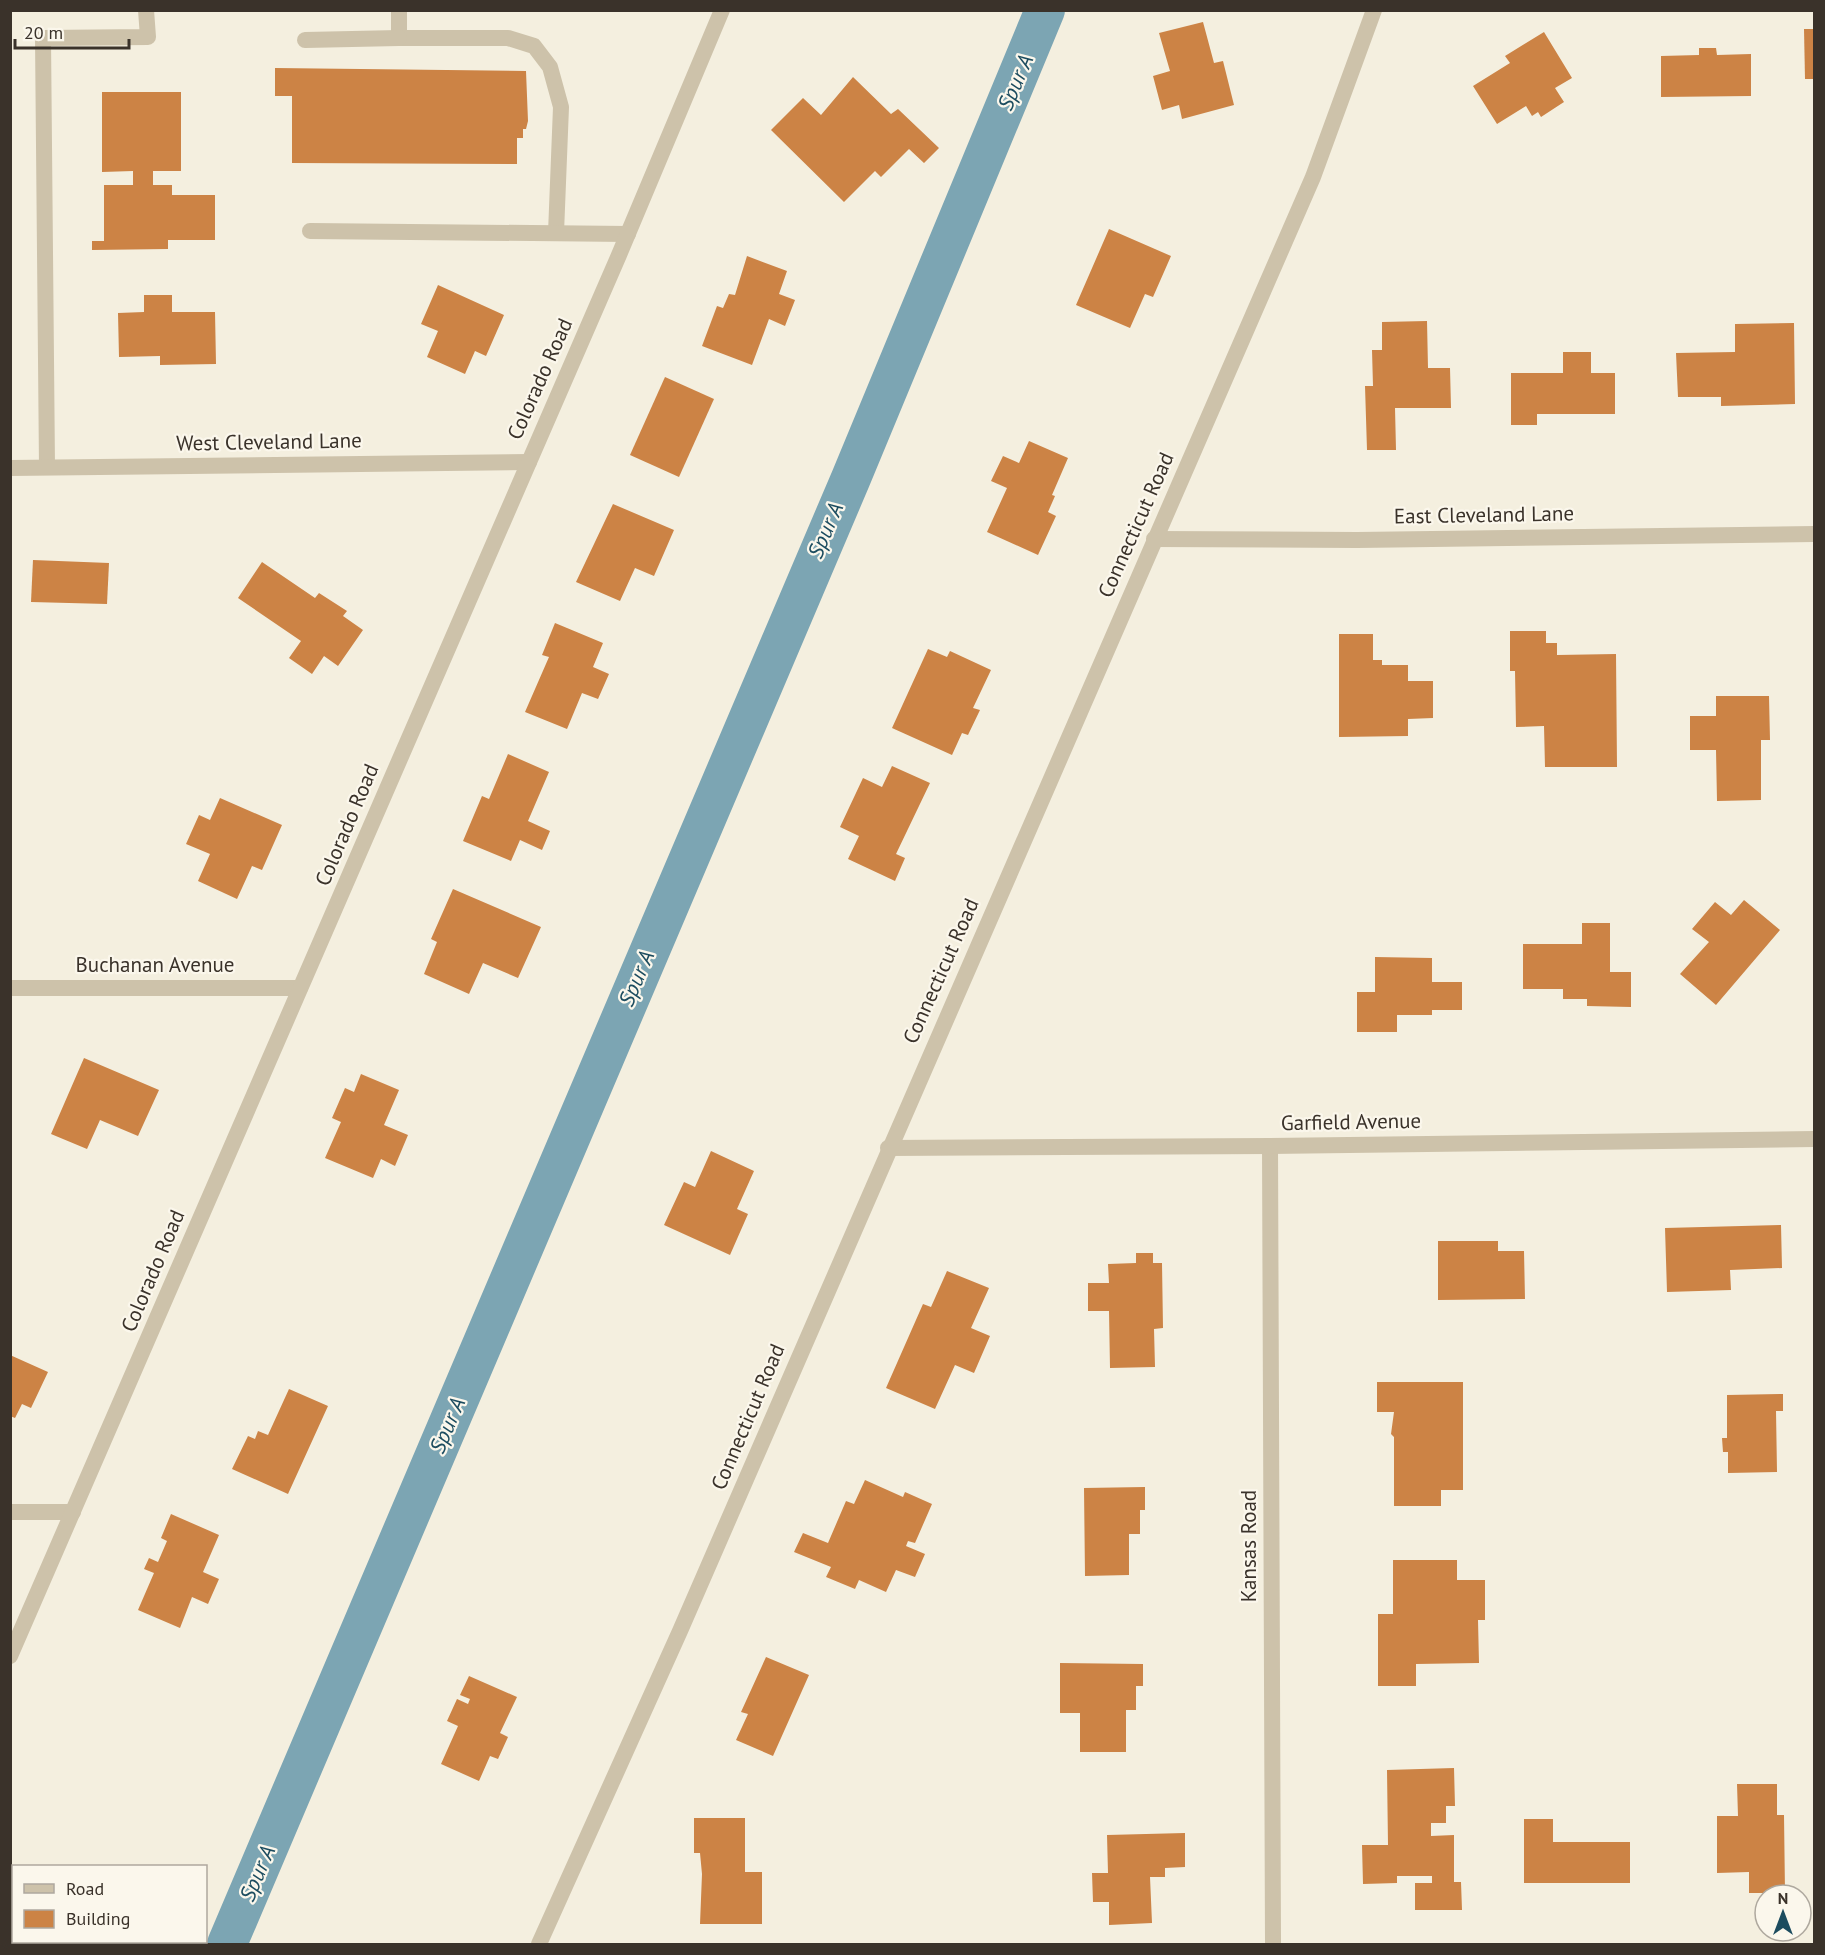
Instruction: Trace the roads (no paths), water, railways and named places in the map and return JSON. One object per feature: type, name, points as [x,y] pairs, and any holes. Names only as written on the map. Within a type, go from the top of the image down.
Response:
[{"type":"street","points":[[47,467],[43,38],[148,37],[146,10]]},
{"type":"street","points":[[399,10],[399,38]]},
{"type":"street","name":"Colorado Road","points":[[10,1656],[628,234],[722,10]]},
{"type":"street","name":"Connecticut Road","points":[[539,1944],[680,1631],[888,1148],[1313,177],[1374,10]]},
{"type":"street","points":[[305,40],[508,38],[534,46],[550,67],[561,107],[556,233]]},
{"type":"street","points":[[310,231],[628,234]]},
{"type":"street","name":"West Cleveland Lane","points":[[10,468],[529,462]]},
{"type":"street","name":"East Cleveland Lane","points":[[1154,539],[1357,540],[1815,534]]},
{"type":"street","name":"Buchanan Avenue","points":[[10,988],[300,988]]},
{"type":"street","name":"Garfield Avenue","points":[[888,1148],[1815,1139]]},
{"type":"street","name":"Kansas Road","points":[[1270,1146],[1273,1944]]},
{"type":"street","points":[[10,1512],[73,1512]]},
{"type":"waterway","name":"Spur A","points":[[227,1944],[851,478],[1045,10]]}]
